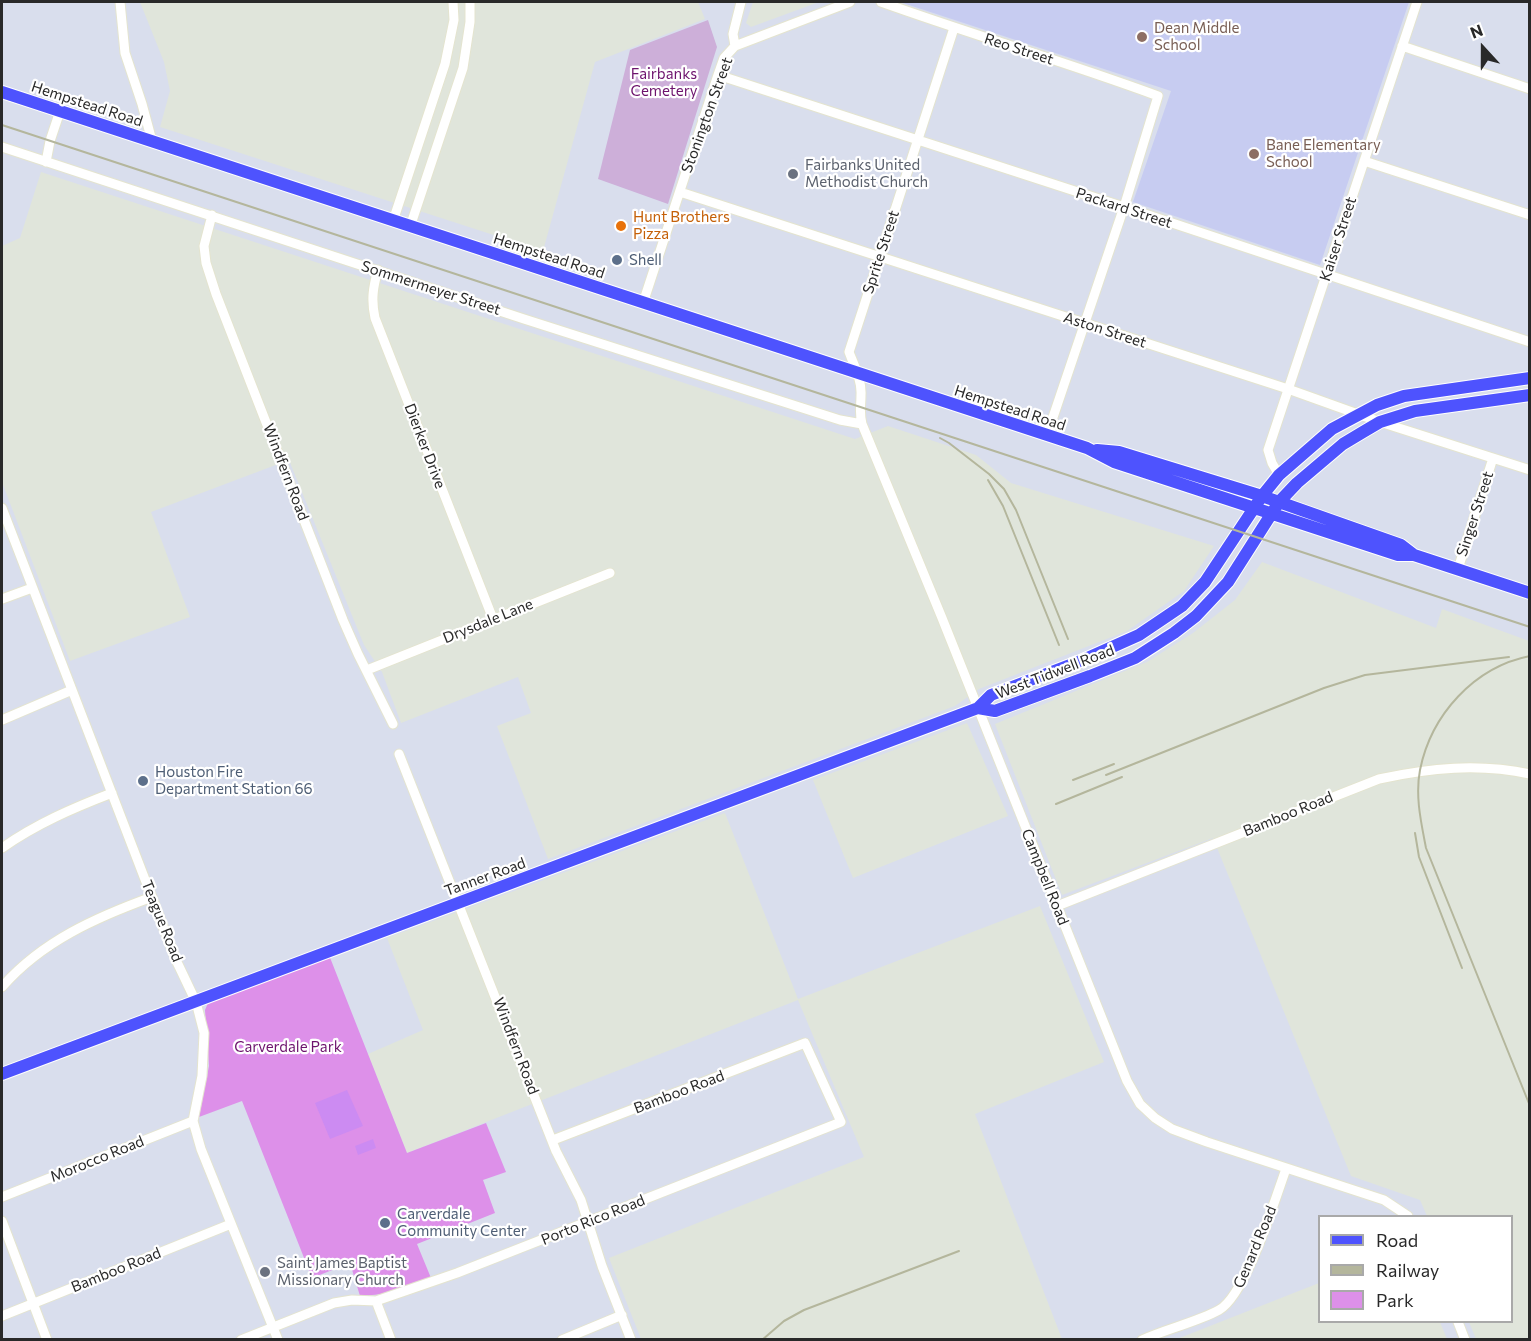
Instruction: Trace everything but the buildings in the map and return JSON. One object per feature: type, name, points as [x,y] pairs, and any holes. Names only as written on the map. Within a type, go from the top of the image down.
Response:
[{"type":"main road","name":"Hempstead Road","points":[[2,92],[857,374],[1087,448],[1119,452],[1151,468],[1259,501],[1366,538],[1401,544],[1414,555],[1530,593]]},
{"type":"main road","name":"West Tidwell Road","points":[[978,708],[991,695],[1083,660],[1138,635],[1182,606],[1205,582],[1279,475],[1332,429],[1377,405],[1404,396],[1530,378]]},
{"type":"main road","points":[[1465,386],[1467,403]]},
{"type":"main road","name":"West Tidwell Road","points":[[978,708],[995,711],[1090,676],[1135,658],[1174,633],[1196,616],[1235,572],[1275,507],[1297,483],[1343,444],[1380,422],[1415,411],[1530,395]]},
{"type":"main road","points":[[1083,660],[1090,676]]},
{"type":"main road","name":"Tanner Road","points":[[2,1074],[978,708]]},
{"type":"street","points":[[120,2],[124,53],[152,141]]},
{"type":"street","points":[[393,221],[452,41],[453,2]]},
{"type":"street","points":[[410,227],[457,84],[467,46],[470,2]]},
{"type":"street","points":[[735,46],[733,34],[741,2]]},
{"type":"street","name":"Stonington Street","points":[[643,303],[724,58],[735,46],[850,2]]},
{"type":"street","name":"Reo Street","points":[[881,2],[954,28],[1090,71],[1158,96],[1124,207]]},
{"type":"street","name":"Kaiser Street","points":[[1279,475],[1268,450],[1417,2]]},
{"type":"street","name":"Sprite Street","points":[[857,374],[849,352],[954,28]]},
{"type":"street","points":[[1402,46],[1530,89]]},
{"type":"street","name":"Packard Street","points":[[718,75],[1530,342]]},
{"type":"street","points":[[440,80],[457,84]]},
{"type":"street","points":[[46,162],[60,111]]},
{"type":"street","name":"Sommermeyer Street","points":[[2,147],[834,418],[862,424]]},
{"type":"street","points":[[1364,161],[1530,215]]},
{"type":"street","name":"Aston Street","points":[[680,192],[1530,470]]},
{"type":"street","points":[[1047,435],[1124,207]]},
{"type":"street","name":"Windfern Road","points":[[212,215],[204,246],[206,263],[216,294],[343,620],[393,724]]},
{"type":"street","name":"Dierker Drive","points":[[378,270],[371,301],[375,318],[493,620]]},
{"type":"street","name":"Campbell Road","points":[[857,374],[862,394],[859,414],[862,424],[1127,1081],[1140,1104],[1172,1129],[1384,1200],[1406,1215]]},
{"type":"street","name":"Singer Street","points":[[1458,569],[1493,458]]},
{"type":"street","name":"Teague Road","points":[[2,508],[176,960],[196,1002],[204,1033],[205,1048],[194,1121],[201,1149],[278,1340]]},
{"type":"street","name":"Drysdale Lane","points":[[367,670],[610,573]]},
{"type":"street","points":[[2,599],[32,588]]},
{"type":"street","points":[[2,720],[72,690]]},
{"type":"street","name":"Windfern Road","points":[[399,754],[553,1140],[589,1221],[602,1266],[631,1340]]},
{"type":"street","name":"Bamboo Road","points":[[1057,906],[1378,779],[1420,770],[1475,767],[1530,774]]},
{"type":"street","points":[[2,848],[45,821],[112,793]]},
{"type":"street","points":[[2,987],[25,964],[73,931],[93,920],[152,897]]},
{"type":"street","name":"Bamboo Road","points":[[553,1140],[805,1043]]},
{"type":"street","name":"Porto Rico Road","points":[[241,1340],[334,1303],[376,1300],[457,1274],[842,1122],[805,1043]]},
{"type":"street","name":"Morocco Road","points":[[2,1197],[194,1121]]},
{"type":"street","name":"Genard Road","points":[[1142,1340],[1221,1309],[1232,1298],[1253,1255],[1286,1169]]},
{"type":"street","points":[[2,1221],[47,1340]]},
{"type":"street","name":"Bamboo Road","points":[[2,1316],[231,1224]]},
{"type":"street","points":[[376,1300],[391,1340]]},
{"type":"street","points":[[562,1340],[622,1315]]},
{"type":"street","points":[[1458,1323],[1465,1340]]},
{"type":"shaded area","points":[[140,2],[698,2],[705,19],[595,62],[543,251],[160,127],[170,91],[164,62]]},
{"type":"shaded area","points":[[753,2],[819,2],[751,27],[746,23]]},
{"type":"shaded area","points":[[900,2],[1409,2],[1320,265],[1133,202],[1171,91]]},
{"type":"shaded area","points":[[41,172],[855,439],[888,426],[976,455],[1011,483],[1214,546],[1184,591],[1127,631],[979,689],[955,706],[548,859],[497,726],[531,713],[518,677],[401,723],[382,672],[364,645],[289,460],[151,512],[190,617],[70,661],[2,482],[2,246],[20,238]]},
{"type":"shaded area","points":[[1262,562],[1436,628],[1442,609],[1529,641],[1529,1339],[1476,1339],[1469,1323],[1513,1323],[1513,1215],[1427,1215],[1420,1200],[1351,1176],[1213,838],[1062,895],[995,724],[1147,662],[1193,633],[1235,600]]},
{"type":"shaded area","points":[[967,723],[1008,816],[853,878],[813,780]]},
{"type":"shaded area","points":[[725,813],[798,999],[1040,906],[1104,1062],[975,1114],[1062,1339],[641,1339],[609,1258],[864,1157],[798,1000],[407,1153],[368,1054],[423,1030],[387,938]]},
{"type":"shaded area","points":[[347,1090],[363,1126],[330,1139],[315,1103]]},
{"type":"shaded area","points":[[373,1139],[376,1148],[358,1155],[355,1146]]},
{"type":"shaded area","points":[[1318,1283],[1318,1323],[1440,1323],[1447,1339],[1177,1339]]},
{"type":"green space","name":"Fairbanks Cemetery","points":[[708,20],[717,47],[668,204],[598,179],[630,50]]},
{"type":"green space","name":"Carverdale Park","points":[[329,955],[407,1153],[486,1123],[506,1172],[483,1180],[495,1213],[417,1244],[431,1278],[384,1294],[360,1296],[350,1263],[312,1278],[242,1101],[199,1117],[209,1066],[205,1010],[208,1003]]},
{"type":"railway","points":[[2,125],[1530,627]]},
{"type":"railway","points":[[940,438],[989,474],[1004,489],[1016,510],[1068,639]]},
{"type":"railway","points":[[988,480],[1003,506],[1059,645]]},
{"type":"railway","points":[[1530,656],[1491,671],[1473,682],[1458,696],[1434,731],[1420,770],[1418,790],[1426,848],[1530,1106]]},
{"type":"railway","points":[[1106,775],[1324,688],[1365,675],[1509,657]]},
{"type":"railway","points":[[1073,780],[1114,764]]},
{"type":"railway","points":[[1056,804],[1122,777]]},
{"type":"railway","points":[[1415,833],[1419,857],[1462,968]]},
{"type":"railway","points":[[762,1340],[784,1321],[804,1310],[959,1251]]},
{"type":"place","name":"Dean Middle School","points":[[1142,37]]},
{"type":"place","name":"Bane Elementary School","points":[[1254,154]]},
{"type":"place","name":"Fairbanks United Methodist Church","points":[[793,174]]},
{"type":"place","name":"Hunt Brothers Pizza","points":[[621,226]]},
{"type":"place","name":"Shell","points":[[617,260]]},
{"type":"place","name":"Houston Fire Department Station 66","points":[[143,781]]},
{"type":"place","name":"Carverdale Community Center","points":[[385,1223]]},
{"type":"place","name":"Saint James Baptist Missionary Church","points":[[265,1272]]}]
